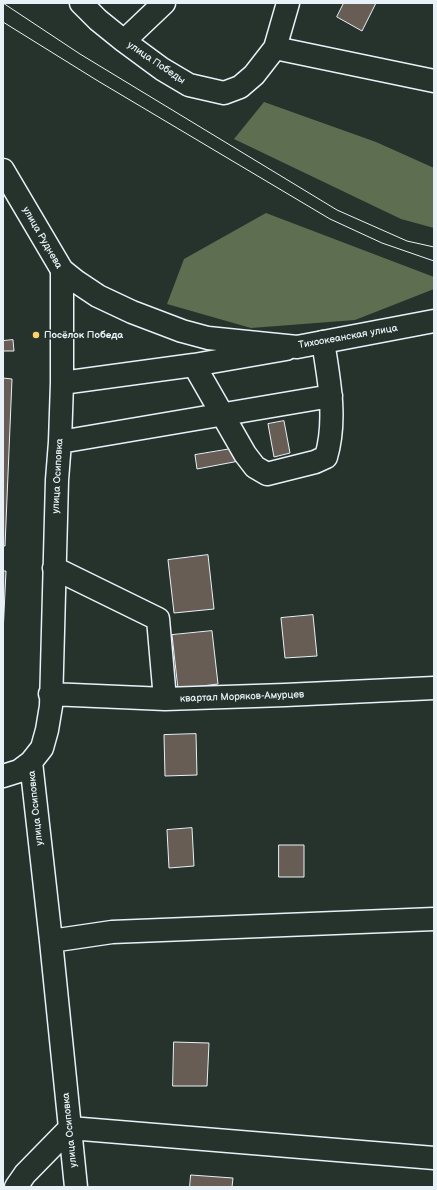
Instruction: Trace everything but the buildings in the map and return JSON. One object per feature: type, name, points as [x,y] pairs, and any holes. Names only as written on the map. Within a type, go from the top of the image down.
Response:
[{"type":"street","name":"улица Победы","points":[[81,3],[98,20],[124,41],[162,69],[189,86],[224,93],[240,87],[254,75],[275,48],[288,3]]},
{"type":"street","points":[[124,41],[164,3]]},
{"type":"street","points":[[275,48],[434,81]]},
{"type":"street","name":"улица Руднева","points":[[3,170],[62,270],[62,383]]},
{"type":"street","name":"Тихоокеанская улица","points":[[62,270],[98,296],[132,312],[182,332],[208,338],[297,347],[434,321]]},
{"type":"street","points":[[194,365],[245,454],[256,467],[267,474],[315,462],[326,457],[331,441],[330,396],[329,377],[322,342]]},
{"type":"street","points":[[62,383],[194,365],[297,347]]},
{"type":"street","name":"улица Осиповка","points":[[62,383],[57,480],[50,706],[47,730],[42,748],[31,762],[76,1187]]},
{"type":"street","points":[[60,442],[330,396]]},
{"type":"street","points":[[54,568],[158,619],[165,699]]},
{"type":"street","name":"квартал Моряков-Амурцев","points":[[50,694],[165,699],[434,688]]},
{"type":"street","points":[[3,776],[19,771],[31,762]]},
{"type":"street","points":[[51,941],[112,932],[434,919]]},
{"type":"street","points":[[16,1187],[25,1174],[70,1128],[434,1158]]},
{"type":"green space","points":[[264,102],[376,142],[434,168],[434,228],[401,219],[234,139]]},
{"type":"green space","points":[[266,213],[434,277],[434,289],[355,320],[251,328],[167,304],[184,259]]},
{"type":"tram line","points":[[3,3],[80,54],[337,210],[407,241],[434,247]]},
{"type":"tram line","points":[[3,22],[98,81],[330,219],[382,243],[434,261]]},
{"type":"place","name":"Посёлок Победа","points":[[36,335]]}]
